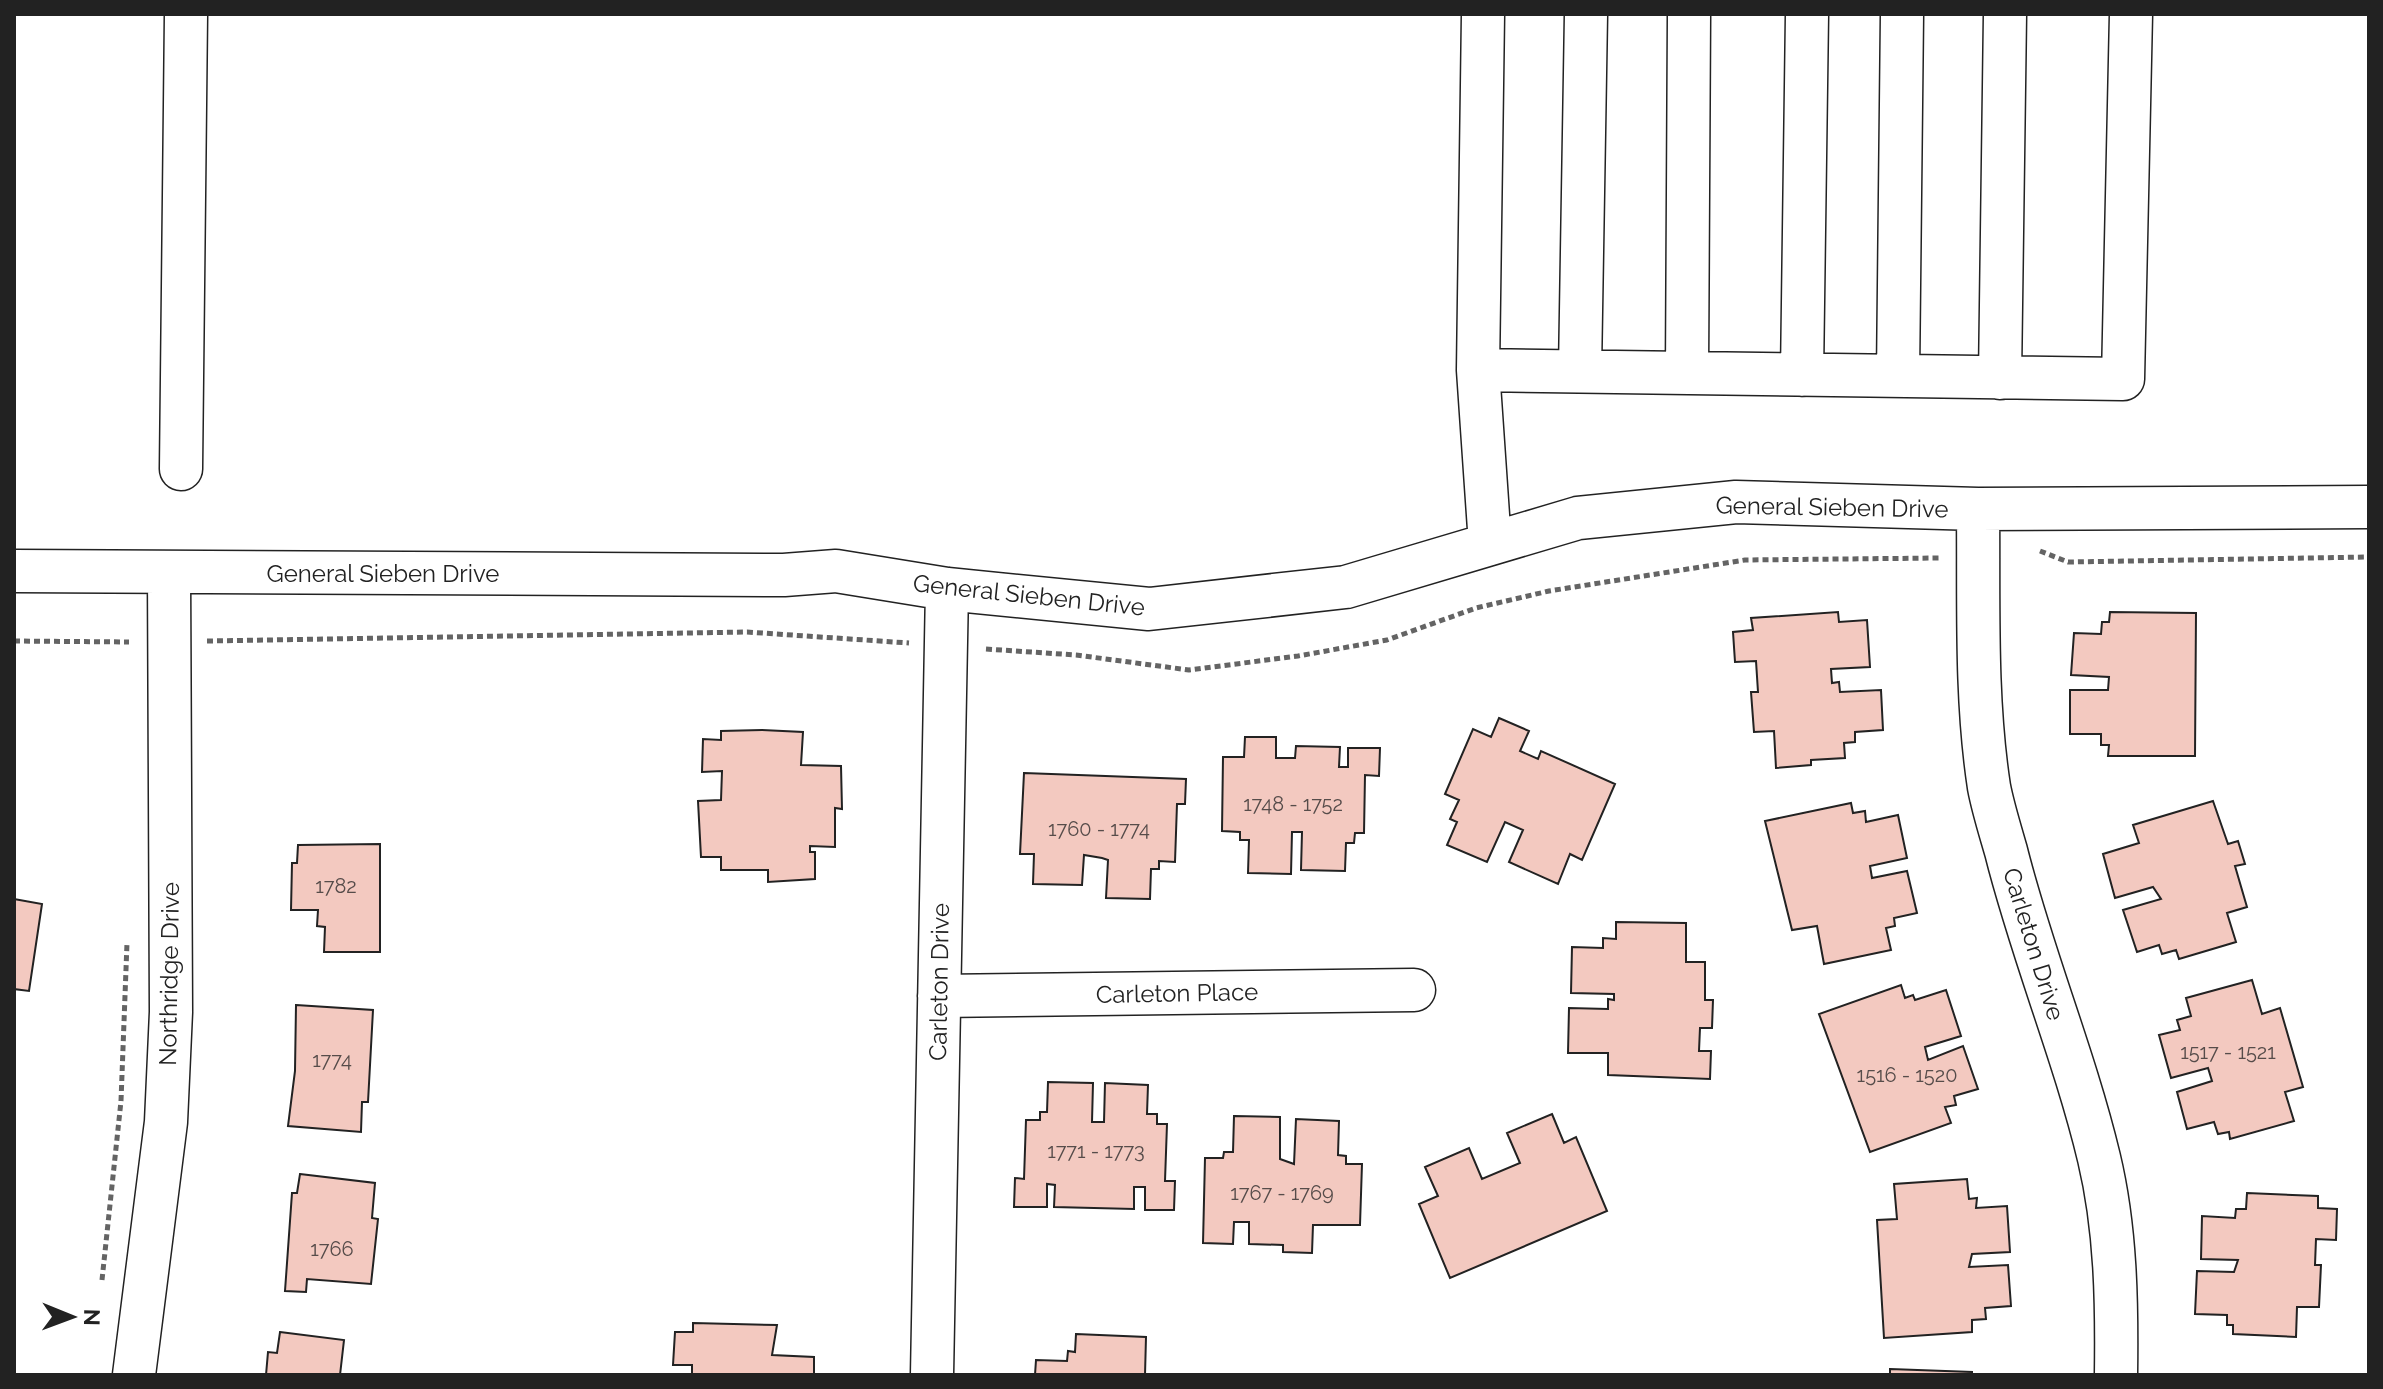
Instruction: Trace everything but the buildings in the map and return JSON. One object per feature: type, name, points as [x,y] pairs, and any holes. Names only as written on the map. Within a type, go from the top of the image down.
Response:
[{"type":"street","points":[[181,469],[186,14]]},
{"type":"street","points":[[1483,14],[1478,370],[1490,544]]},
{"type":"street","points":[[1580,371],[1586,14]]},
{"type":"street","points":[[1687,373],[1689,14]]},
{"type":"street","points":[[1802,375],[1807,14]]},
{"type":"street","points":[[1898,376],[1902,14]]},
{"type":"street","points":[[2000,378],[2005,14]]},
{"type":"street","points":[[1478,370],[2123,379],[2131,14]]},
{"type":"street","name":"General Sieben Drive","points":[[14,571],[784,575],[836,571],[947,589],[1149,609],[1346,587],[1578,518],[1736,502],[1978,509],[2369,507]]},
{"type":"street","name":"Carleton Drive","points":[[1978,509],[1980,681],[1989,788],[2014,883],[2100,1160],[2113,1246],[2116,1375]]},
{"type":"street","name":"Northridge Drive","points":[[134,1375],[166,1122],[171,1012],[169,572]]},
{"type":"street","name":"Carleton Drive","points":[[932,1375],[947,589]]},
{"type":"street","name":"Carleton Place","points":[[939,996],[1414,990]]},
{"type":"path","points":[[128,642],[128,658]]},
{"type":"path","points":[[101,1286],[121,1101],[127,934]]}]
